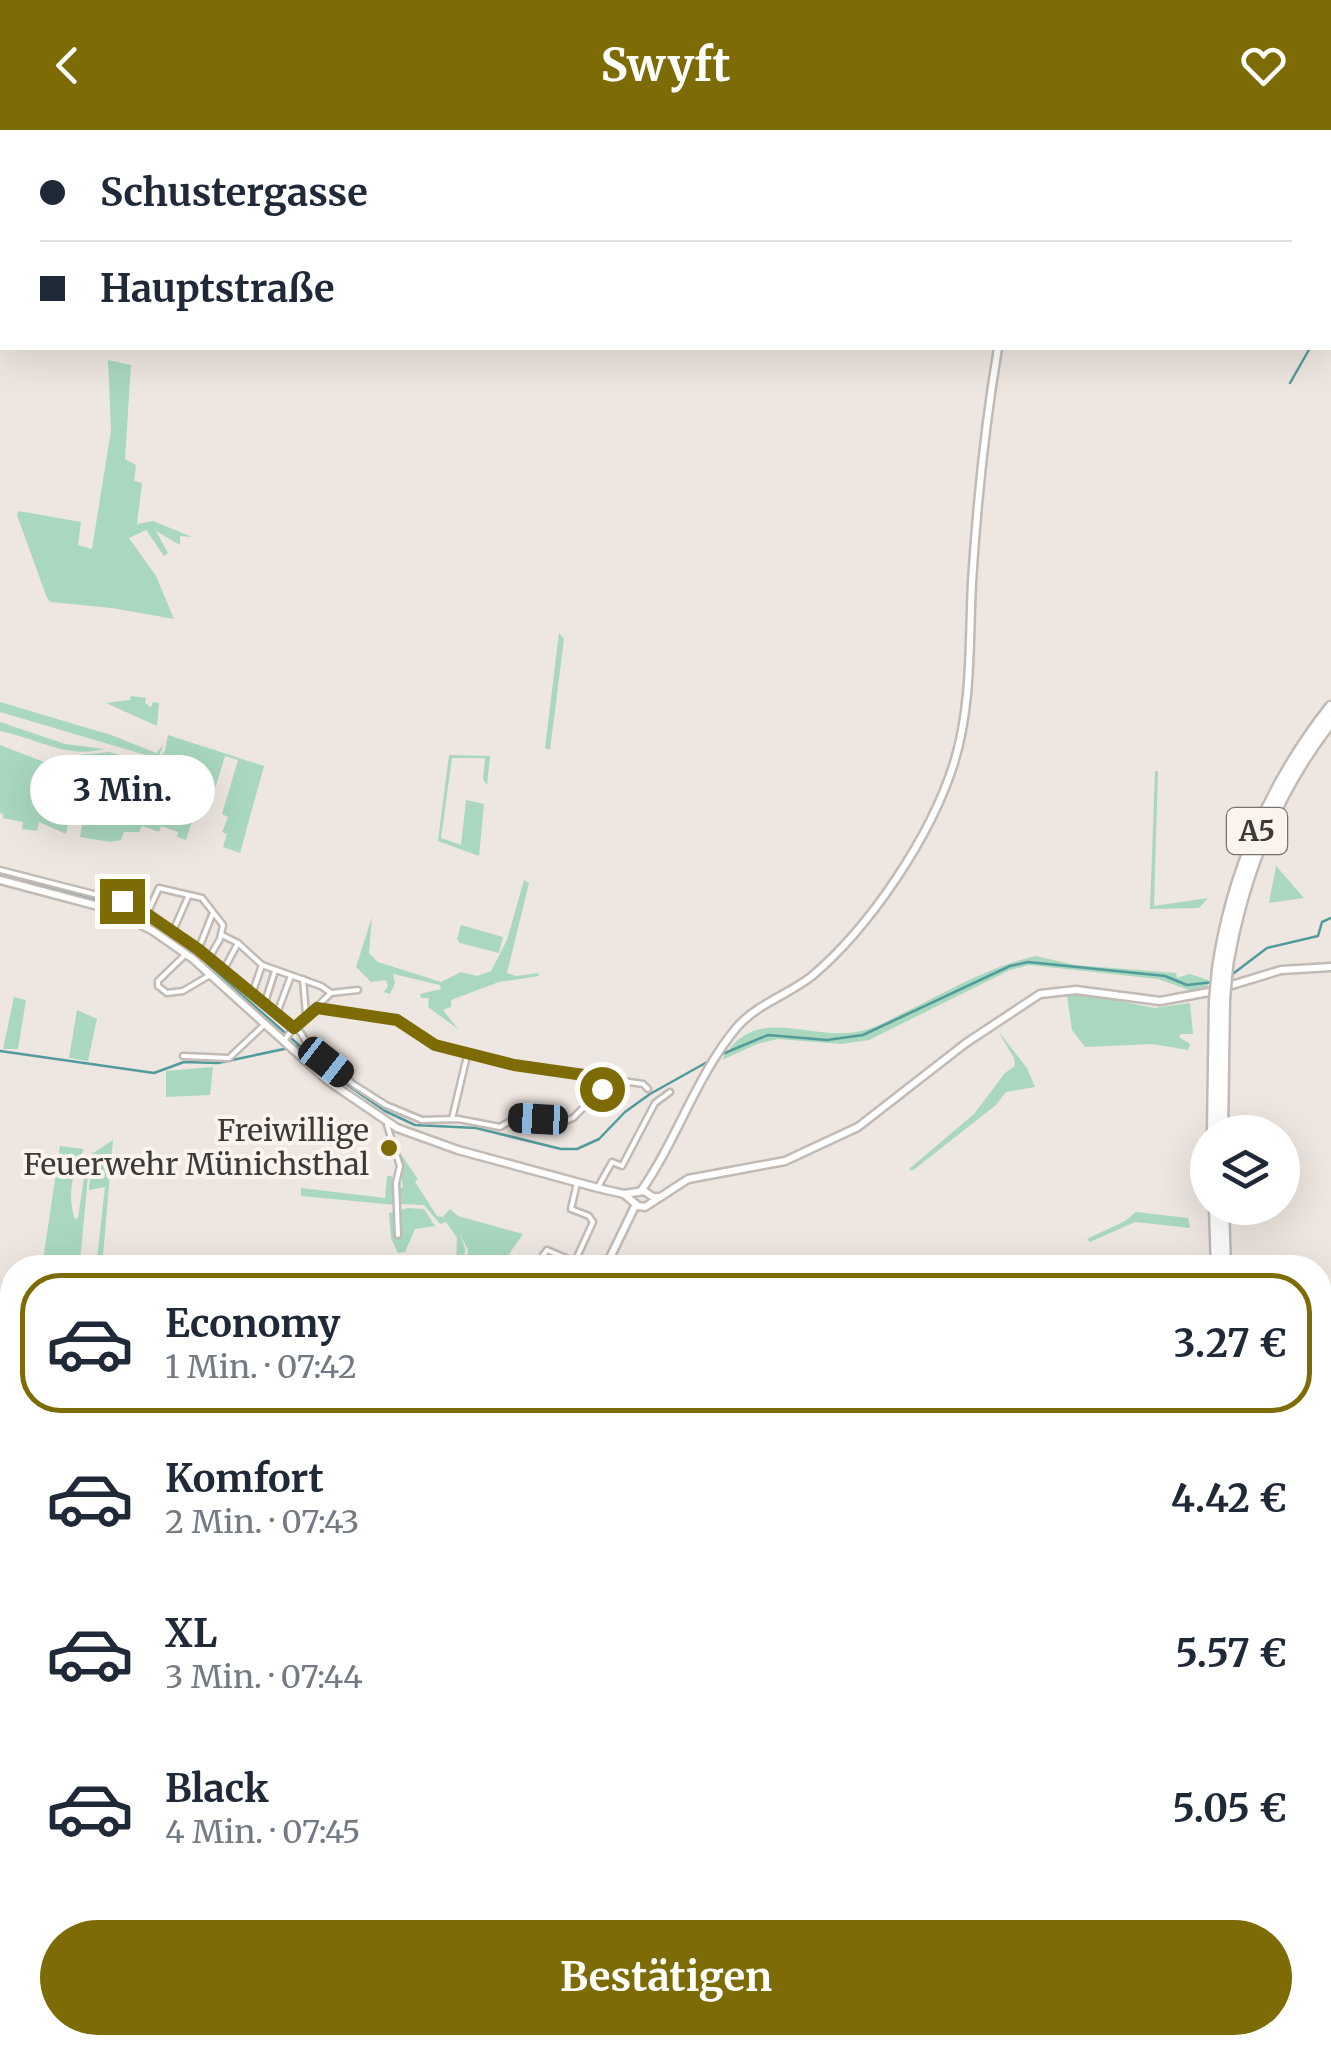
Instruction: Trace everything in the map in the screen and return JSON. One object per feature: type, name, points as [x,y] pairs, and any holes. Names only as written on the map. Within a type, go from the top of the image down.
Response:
[{"type":"highway","name":"A5","points":[[1214,1115],[1219,1000],[1232,900],[1259,826],[1288,768],[1331,707]]},
{"type":"highway","name":"A5","points":[[1223,968],[1240,902],[1263,838],[1296,772],[1331,721]]},
{"type":"highway","name":"A5","points":[[1219,1000],[1222,1115]]},
{"type":"highway","points":[[1215,1225],[1216,1255]]},
{"type":"highway","points":[[1224,1225],[1225,1255]]},
{"type":"street","points":[[612,1255],[642,1199],[648,1179],[720,1052],[746,1018],[812,976],[860,924],[911,853],[950,774],[967,692],[976,528],[998,350]]},
{"type":"street","points":[[0,870],[122,901],[339,1090],[388,1123],[458,1150],[642,1199],[666,1194],[688,1180],[785,1161],[858,1127],[966,1042],[1040,994],[1076,990],[1160,1001],[1209,992],[1281,970],[1331,966]]},
{"type":"street","points":[[0,880],[113,910],[147,914],[198,949],[304,1036],[309,1048],[371,1096],[416,1119],[452,1119],[500,1127],[516,1118],[563,1122],[602,1089],[605,1078]]},
{"type":"street","points":[[147,914],[159,888],[202,898],[224,926],[208,958]]},
{"type":"street","points":[[173,932],[188,897]]},
{"type":"street","points":[[198,949],[212,914]]},
{"type":"street","points":[[222,935],[262,966],[331,993]]},
{"type":"street","points":[[223,971],[238,944]]},
{"type":"street","points":[[186,954],[158,981],[158,986],[167,993],[183,991],[210,975]]},
{"type":"street","points":[[252,996],[262,966]]},
{"type":"street","points":[[264,1005],[274,971]]},
{"type":"street","points":[[276,1016],[291,976]]},
{"type":"street","points":[[302,980],[306,1018]]},
{"type":"street","points":[[288,1043],[292,1029],[331,993],[358,990]]},
{"type":"street","points":[[317,1008],[397,1020],[435,1045],[468,1054],[530,1068],[643,1084],[648,1088]]},
{"type":"street","points":[[183,1056],[228,1058],[265,1024]]},
{"type":"street","points":[[452,1119],[468,1054]]},
{"type":"street","points":[[598,1188],[607,1165],[612,1162],[622,1166],[655,1102],[670,1092]]},
{"type":"street","points":[[388,1123],[387,1131],[396,1146],[400,1166],[396,1186],[398,1235]]},
{"type":"street","points":[[578,1182],[571,1209],[590,1216],[593,1222],[578,1255]]},
{"type":"green space","points":[[108,360],[131,365],[125,459],[136,465],[134,481],[142,483],[137,524],[153,521],[192,537],[180,536],[180,545],[156,531],[168,553],[164,556],[146,530],[129,538],[156,576],[174,619],[51,602],[17,515],[19,511],[81,522],[78,545],[92,549],[111,430]]},
{"type":"green space","points":[[559,633],[564,639],[550,750],[545,748]]},
{"type":"green space","points":[[131,696],[146,698],[145,703],[151,707],[153,702],[159,703],[157,726],[106,703],[130,700]]},
{"type":"green space","points":[[0,702],[111,735],[156,753],[163,745],[159,756],[149,756],[0,712]]},
{"type":"green space","points":[[0,722],[65,744],[104,749],[77,751],[51,746],[0,731]]},
{"type":"green space","points":[[168,735],[264,766],[240,853],[223,847],[227,834],[222,832],[228,817],[222,814],[238,760],[225,756],[214,792],[202,790],[186,840],[177,837],[178,832],[161,826],[159,832],[142,826],[139,832],[124,832],[121,840],[110,842],[80,837],[91,777],[79,771],[66,834],[39,822],[37,831],[22,829],[23,822],[3,818],[0,813],[0,745],[44,762],[80,761],[154,777],[159,773],[153,769],[111,757],[79,755],[109,752],[145,762],[157,761],[165,751]]},
{"type":"green space","points":[[449,755],[490,756],[487,785],[483,779],[485,758],[452,758],[441,838],[461,845],[466,800],[484,804],[479,856],[438,841]]},
{"type":"green space","points":[[1155,771],[1154,906],[1208,898],[1199,908],[1150,909]]},
{"type":"green space","points":[[1276,866],[1304,898],[1269,903]]},
{"type":"green space","points":[[524,880],[529,883],[507,973],[539,976],[499,982],[451,1000],[451,1007],[443,1010],[458,1029],[428,1007],[429,998],[421,998],[420,994],[441,989],[440,985],[393,974],[395,983],[390,994],[384,992],[386,980],[371,982],[356,967],[372,917],[369,953],[378,962],[441,982],[461,972],[477,976],[491,971],[507,940]]},
{"type":"green space","points":[[461,925],[503,937],[499,953],[460,943],[457,939]]},
{"type":"green space","points":[[1036,956],[1075,965],[1176,973],[1177,978],[1190,974],[1208,980],[1208,987],[1192,991],[1158,979],[1029,965],[1010,970],[869,1040],[841,1044],[777,1039],[722,1060],[749,1033],[765,1028],[863,1031],[986,973]]},
{"type":"green space","points":[[1078,993],[1155,1008],[1190,1003],[1193,1034],[1179,1037],[1190,1044],[1188,1050],[1152,1044],[1085,1047],[1072,1030],[1067,995]]},
{"type":"green space","points":[[14,997],[26,1000],[18,1049],[3,1049]]},
{"type":"green space","points":[[77,1010],[97,1019],[88,1061],[69,1058]]},
{"type":"green space","points":[[998,1031],[1027,1068],[1035,1087],[1006,1092],[996,1105],[912,1171],[909,1169],[974,1114],[1005,1073],[1015,1066]]},
{"type":"green space","points":[[213,1067],[210,1095],[166,1097],[166,1071]]},
{"type":"green space","points":[[113,1140],[103,1255],[97,1255],[105,1187],[89,1190],[88,1176],[81,1255],[44,1255],[60,1146],[84,1149],[72,1184],[75,1219],[87,1157]]},
{"type":"green space","points":[[398,1150],[437,1216],[443,1217],[450,1209],[458,1216],[523,1234],[508,1255],[467,1255],[459,1232],[465,1255],[456,1255],[457,1238],[446,1222],[440,1224],[424,1205],[400,1204],[397,1190],[403,1187]]},
{"type":"green space","points":[[387,1176],[392,1176],[396,1205],[301,1196],[301,1188],[385,1198]]},
{"type":"green space","points":[[424,1209],[435,1226],[415,1229],[405,1252],[398,1253],[391,1238],[389,1213]]},
{"type":"green space","points":[[1136,1212],[1188,1218],[1190,1228],[1135,1222],[1090,1242],[1087,1239]]},
{"type":"waterway","points":[[1290,383],[1309,350]]},
{"type":"waterway","points":[[0,875],[107,903],[143,919],[184,944],[333,1075],[385,1111],[415,1125],[476,1128],[561,1149],[577,1149],[599,1139],[625,1112],[650,1094],[709,1061]]},
{"type":"waterway","points":[[1230,976],[1267,948],[1318,936],[1322,922],[1331,918]]},
{"type":"waterway","points":[[720,1055],[768,1035],[827,1040],[863,1035],[1010,966],[1028,962],[1165,976],[1187,985],[1213,982]]},
{"type":"waterway","points":[[0,1051],[154,1073],[184,1062],[218,1063],[298,1046]]},
{"type":"place","name":"Freiwillige Feuerwehr Münichsthal","points":[[389,1148]]},
{"type":"route","points":[[122,901],[198,949],[294,1028],[317,1008],[393,1019],[422,1039],[452,1050],[530,1068],[605,1078],[602,1089]]}]
